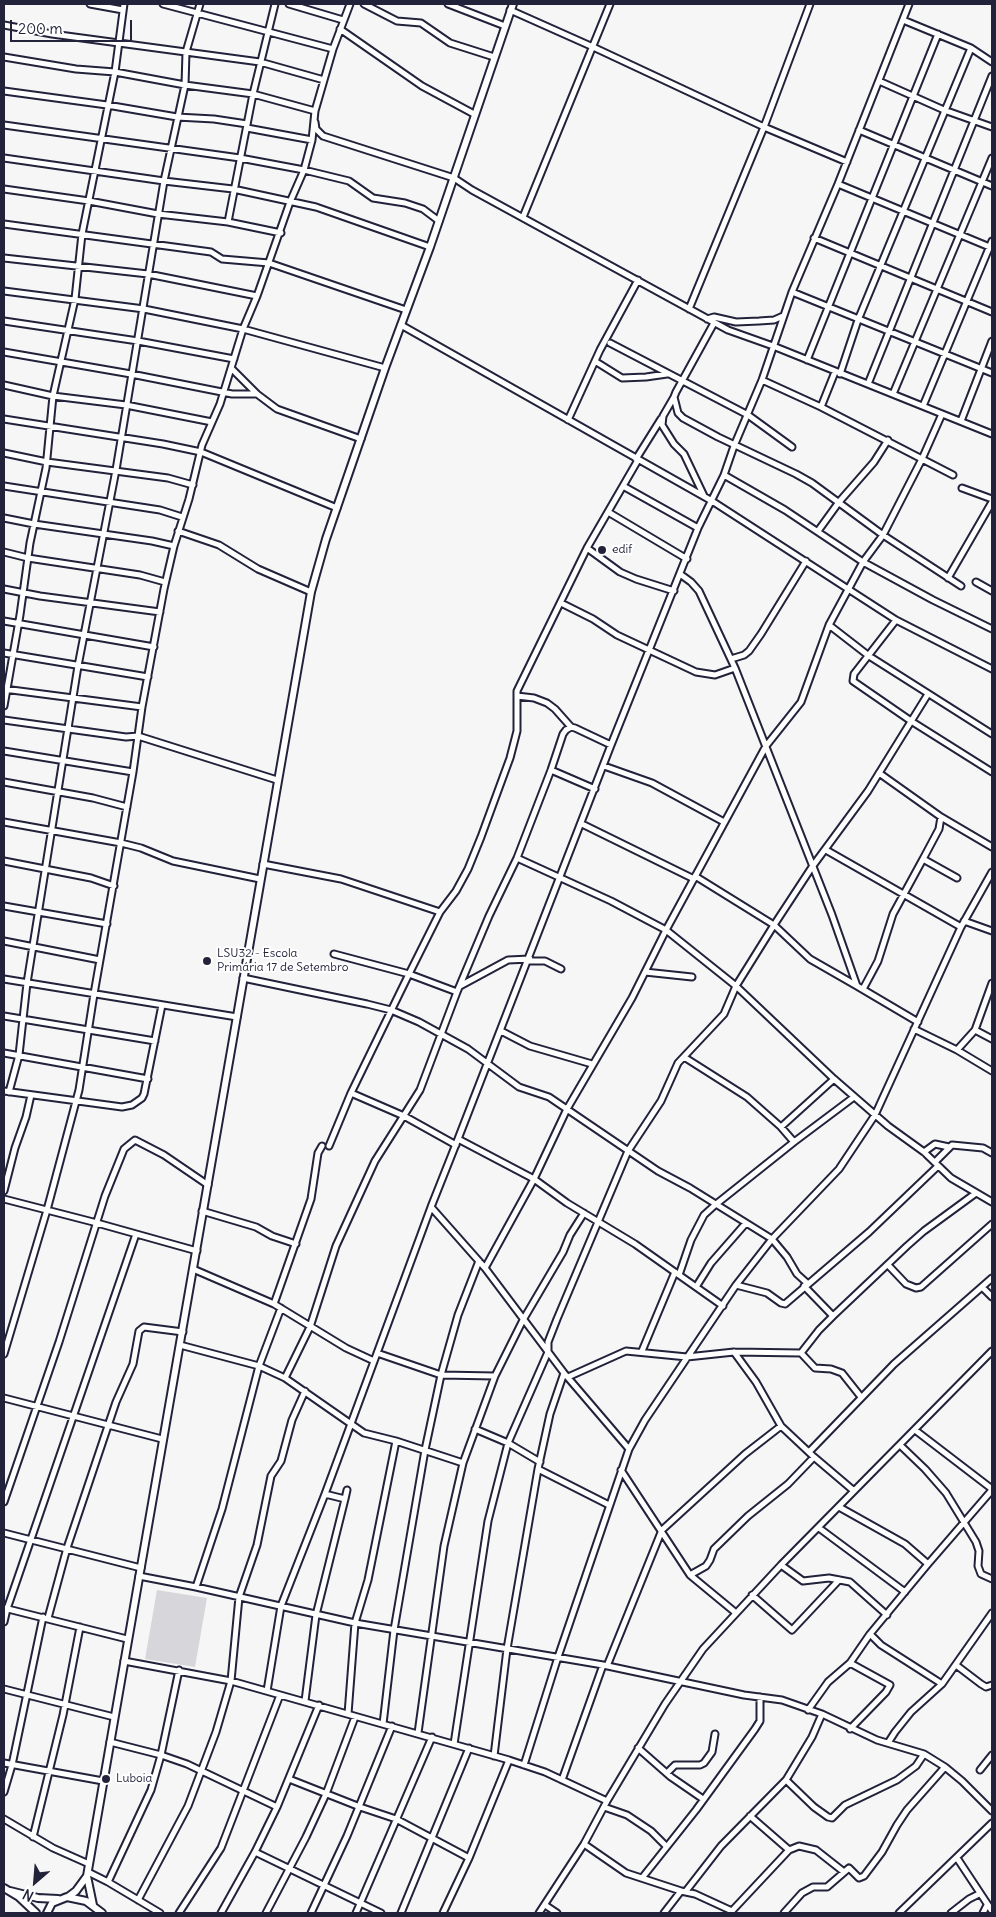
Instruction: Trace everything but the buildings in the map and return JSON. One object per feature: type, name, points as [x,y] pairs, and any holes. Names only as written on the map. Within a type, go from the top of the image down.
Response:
[{"type":"main road","points":[[93,1906],[87,1874],[311,592],[336,508],[430,247],[511,7]]},
{"type":"main road","points":[[7,1889],[38,1898],[59,1899],[68,1897],[76,1891],[87,1874]]},
{"type":"main road","points":[[7,1889],[36,1913]]},
{"type":"main road","points":[[68,1897],[86,1901],[102,1913]]},
{"type":"main road","points":[[47,1913],[52,1903],[59,1899]]},
{"type":"street","points":[[4,706],[5,690],[19,623],[28,558],[47,462],[54,396],[75,300],[82,234],[120,42],[124,7],[90,4]]},
{"type":"street","points":[[163,4],[333,50]]},
{"type":"street","points":[[162,1005],[148,1079],[142,1098],[126,1107],[6,1092],[19,1055],[27,983],[64,760],[72,698],[116,470],[164,181],[184,85],[186,52],[200,4]]},
{"type":"street","points":[[228,222],[253,94],[275,4]]},
{"type":"street","points":[[289,4],[343,20]]},
{"type":"street","points":[[4,1354],[47,1210],[76,1101],[128,807],[142,707],[165,582],[174,546],[201,452],[224,392],[243,329],[258,296],[281,234],[290,202],[304,170],[312,140],[315,111],[333,50],[350,4]]},
{"type":"street","points":[[364,4],[397,21],[421,23],[450,43],[494,57]]},
{"type":"street","points":[[448,4],[505,26]]},
{"type":"street","points":[[524,216],[610,4]]},
{"type":"street","points":[[688,310],[764,127],[810,4]]},
{"type":"street","points":[[267,1691],[282,1606],[431,1207],[611,746],[698,528],[724,475],[762,380],[792,292],[847,162],[909,4]]},
{"type":"street","points":[[511,7],[764,127],[847,162]]},
{"type":"street","points":[[904,20],[971,48],[992,62]]},
{"type":"street","points":[[4,25],[52,34],[260,62],[324,80]]},
{"type":"street","points":[[340,29],[422,86],[474,114]]},
{"type":"street","points":[[807,360],[938,34]]},
{"type":"street","points":[[821,406],[838,373],[924,158],[971,48]]},
{"type":"street","points":[[4,58],[76,69],[115,72],[184,85],[253,94],[315,111]]},
{"type":"street","points":[[868,384],[909,278],[955,170],[992,76]]},
{"type":"street","points":[[879,81],[944,110],[992,127]]},
{"type":"street","points":[[4,91],[178,117],[214,119],[312,140]]},
{"type":"street","points":[[314,117],[316,129],[323,136],[454,178],[472,190],[524,216],[688,310],[728,330],[773,346],[992,434]]},
{"type":"street","points":[[4,125],[240,158],[304,170],[350,181],[373,198],[405,203],[423,210],[439,220]]},
{"type":"street","points":[[858,130],[992,186]]},
{"type":"street","points":[[4,158],[233,189],[316,207],[430,247]]},
{"type":"street","points":[[893,394],[992,158]]},
{"type":"street","points":[[838,184],[961,235],[991,245],[923,406]]},
{"type":"street","points":[[4,189],[89,201],[158,214],[228,222],[281,234]]},
{"type":"street","points":[[4,224],[211,252],[222,259],[269,263],[406,310]]},
{"type":"street","points":[[814,238],[992,312]]},
{"type":"street","points":[[4,258],[148,274],[258,296]]},
{"type":"street","points":[[568,420],[600,350],[638,280]]},
{"type":"street","points":[[4,291],[144,308],[243,329],[385,368]]},
{"type":"street","points":[[792,292],[992,374]]},
{"type":"street","points":[[707,319],[714,317],[736,322],[768,321],[784,316]]},
{"type":"street","points":[[4,321],[138,341],[234,359]]},
{"type":"street","points":[[768,321],[778,331]]},
{"type":"street","points":[[329,1146],[391,1010],[440,912],[456,891],[468,869],[510,758],[517,732],[517,691],[587,548],[674,397],[681,380],[714,323]]},
{"type":"street","points":[[401,325],[704,496],[896,620],[992,669]]},
{"type":"street","points":[[961,421],[992,341]]},
{"type":"street","points":[[610,343],[748,415],[792,446]]},
{"type":"street","points":[[4,352],[240,395],[257,394]]},
{"type":"street","points":[[598,363],[622,378],[646,378],[668,374]]},
{"type":"street","points":[[231,368],[257,394],[277,409],[361,439]]},
{"type":"street","points":[[762,380],[821,406],[953,475]]},
{"type":"street","points":[[4,385],[54,396],[126,406],[212,422]]},
{"type":"street","points":[[674,397],[678,413],[683,418],[734,446],[796,474],[839,502],[883,535],[961,586]]},
{"type":"street","points":[[485,1268],[534,1179],[567,1109],[632,998],[666,930],[766,746],[804,695],[817,654],[829,625],[864,562],[883,535],[922,459],[942,414]]},
{"type":"street","points":[[663,416],[662,425],[664,429],[674,444],[684,454],[704,496]]},
{"type":"street","points":[[4,419],[201,452],[336,508]]},
{"type":"street","points":[[818,531],[839,502],[874,462],[888,440]]},
{"type":"street","points":[[4,453],[47,462],[168,478],[193,485]]},
{"type":"street","points":[[724,475],[818,531],[864,562],[933,600],[992,629]]},
{"type":"street","points":[[4,486],[160,510],[182,518]]},
{"type":"street","points":[[623,486],[698,528]]},
{"type":"street","points":[[948,578],[992,501],[962,488]]},
{"type":"street","points":[[608,512],[686,559]]},
{"type":"street","points":[[4,518],[34,524],[152,540],[174,546]]},
{"type":"street","points":[[178,531],[218,546],[258,569],[311,592]]},
{"type":"street","points":[[587,548],[620,572],[674,591]]},
{"type":"street","points":[[4,552],[28,558],[140,575],[165,582]]},
{"type":"street","points":[[731,659],[749,651],[806,561]]},
{"type":"street","points":[[680,574],[699,591],[731,659],[858,986]]},
{"type":"street","points":[[976,582],[992,591]]},
{"type":"street","points":[[4,589],[160,612]]},
{"type":"street","points":[[561,603],[617,635],[696,672],[715,675],[734,668]]},
{"type":"street","points":[[896,620],[854,674],[853,681],[992,772]]},
{"type":"street","points":[[4,621],[154,647]]},
{"type":"street","points":[[829,625],[869,656],[992,734]]},
{"type":"street","points":[[4,653],[148,677]]},
{"type":"street","points":[[5,690],[142,707]]},
{"type":"street","points":[[454,1744],[488,1521],[508,1443],[548,1352],[548,1342],[557,1319],[628,1151],[661,1101],[678,1064],[724,1014],[736,986],[774,925],[812,866],[826,850],[879,773],[928,694]]},
{"type":"street","points":[[517,696],[534,698],[547,703],[571,727],[611,746]]},
{"type":"street","points":[[4,720],[126,737],[138,736],[277,780]]},
{"type":"street","points":[[285,1378],[310,1327],[336,1246],[375,1161],[420,1090],[458,989],[489,916],[517,858],[563,734],[571,727]]},
{"type":"street","points":[[4,751],[133,772]]},
{"type":"street","points":[[604,766],[652,783],[724,822]]},
{"type":"street","points":[[551,770],[595,789]]},
{"type":"street","points":[[879,773],[941,817],[992,847]]},
{"type":"street","points":[[4,782],[128,807]]},
{"type":"street","points":[[863,989],[878,961],[888,924],[939,829],[941,817]]},
{"type":"street","points":[[4,822],[121,843],[141,848],[174,861],[260,879]]},
{"type":"street","points":[[582,824],[695,877],[774,925],[810,959],[918,1022]]},
{"type":"street","points":[[826,850],[960,927]]},
{"type":"street","points":[[517,858],[611,901],[666,930],[736,986],[854,1097],[924,1152],[950,1178],[992,1202]]},
{"type":"street","points":[[923,859],[957,878]]},
{"type":"street","points":[[4,861],[91,878],[114,886]]},
{"type":"street","points":[[262,864],[341,879],[440,912]]},
{"type":"street","points":[[524,1765],[629,1449],[645,1420],[736,1285],[772,1240],[839,1169],[875,1115],[960,927],[992,872]]},
{"type":"street","points":[[4,906],[107,924]]},
{"type":"street","points":[[964,921],[992,931]]},
{"type":"street","points":[[4,942],[100,960]]},
{"type":"street","points":[[334,954],[458,989],[508,960],[545,961],[561,969]]},
{"type":"street","points":[[645,972],[692,977]]},
{"type":"street","points":[[243,978],[391,1010],[419,1022],[468,1049],[519,1088],[549,1097],[658,1171],[690,1188],[772,1240],[787,1257],[797,1274],[833,1316]]},
{"type":"street","points":[[4,979],[237,1017]]},
{"type":"street","points":[[957,1050],[975,1030],[992,983]]},
{"type":"street","points":[[4,1016],[155,1041]]},
{"type":"street","points":[[914,1029],[957,1050],[992,1071]]},
{"type":"street","points":[[975,1030],[992,1039]]},
{"type":"street","points":[[501,1031],[530,1046],[592,1064]]},
{"type":"street","points":[[4,1053],[148,1079]]},
{"type":"street","points":[[684,1057],[747,1097],[781,1127],[794,1142]]},
{"type":"street","points":[[781,1127],[834,1079]]},
{"type":"street","points":[[352,1093],[404,1116],[456,1145]]},
{"type":"street","points":[[4,1190],[14,1148],[26,1117],[31,1095]]},
{"type":"street","points":[[642,1351],[698,1224],[714,1204],[854,1097]]},
{"type":"street","points":[[458,1139],[534,1179],[723,1306]]},
{"type":"street","points":[[4,1502],[38,1406],[105,1196],[124,1149],[135,1140],[164,1155],[208,1185]]},
{"type":"street","points":[[924,1152],[935,1144],[983,1148],[992,1153]]},
{"type":"street","points":[[274,1304],[311,1199],[318,1153],[322,1146]]},
{"type":"street","points":[[736,1285],[767,1293],[783,1304],[869,1232],[936,1164],[949,1146]]},
{"type":"street","points":[[801,1353],[833,1316],[924,1231],[976,1193]]},
{"type":"street","points":[[4,1199],[196,1251]]},
{"type":"street","points":[[431,1207],[485,1268],[566,1375],[629,1449]]},
{"type":"street","points":[[202,1211],[256,1227],[272,1236],[296,1244]]},
{"type":"street","points":[[418,1734],[430,1635],[444,1546],[463,1463],[495,1376],[563,1252],[570,1235],[584,1213]]},
{"type":"street","points":[[696,1287],[717,1256],[746,1223]]},
{"type":"street","points":[[888,1265],[906,1284],[916,1288],[922,1287],[992,1224]]},
{"type":"street","points":[[4,1622],[5,1609],[32,1539],[136,1234]]},
{"type":"street","points":[[383,1724],[394,1630],[425,1450],[441,1376],[458,1315],[479,1261]]},
{"type":"street","points":[[193,1269],[274,1304],[346,1348],[374,1361]]},
{"type":"street","points":[[690,1575],[708,1563],[714,1549],[748,1516],[788,1484],[861,1397],[894,1364],[992,1278]]},
{"type":"street","points":[[982,1287],[992,1297]]},
{"type":"street","points":[[196,1587],[222,1509],[259,1366],[281,1308]]},
{"type":"street","points":[[4,1792],[46,1618],[67,1548],[109,1425],[133,1364],[139,1329],[150,1327],[183,1332]]},
{"type":"street","points":[[180,1345],[259,1366],[285,1378],[364,1433],[396,1441],[463,1463]]},
{"type":"street","points":[[494,1756],[507,1649],[538,1469],[550,1414],[566,1375],[626,1351],[642,1351],[687,1357],[734,1352],[801,1353],[815,1368],[831,1369],[842,1373],[861,1397]]},
{"type":"street","points":[[539,1913],[584,1844],[638,1748],[703,1650],[752,1595],[992,1351]]},
{"type":"street","points":[[734,1352],[756,1382],[782,1426],[854,1490]]},
{"type":"street","points":[[377,1354],[441,1376],[495,1376]]},
{"type":"street","points":[[138,1900],[188,1806],[216,1732],[231,1682],[239,1597],[257,1545],[271,1476],[282,1461],[292,1420],[304,1391]]},
{"type":"street","points":[[4,1398],[162,1439]]},
{"type":"street","points":[[562,1780],[605,1666],[662,1530],[745,1454],[782,1426]]},
{"type":"street","points":[[475,1429],[508,1443],[540,1462]]},
{"type":"street","points":[[808,1710],[828,1682],[850,1663],[870,1634],[888,1615],[928,1564],[992,1489],[915,1430]]},
{"type":"street","points":[[348,1714],[355,1623],[368,1580],[396,1441]]},
{"type":"street","points":[[900,1445],[926,1469],[946,1492],[978,1547],[978,1566],[981,1574],[992,1579]]},
{"type":"street","points":[[538,1469],[609,1505]]},
{"type":"street","points":[[621,1470],[690,1575],[736,1613]]},
{"type":"street","points":[[305,1701],[316,1615],[347,1490]]},
{"type":"street","points":[[325,1494],[345,1499]]},
{"type":"street","points":[[839,1507],[905,1544],[928,1564]]},
{"type":"street","points":[[819,1528],[905,1592]]},
{"type":"street","points":[[4,1533],[140,1568]]},
{"type":"street","points":[[781,1565],[803,1581],[829,1578],[850,1582],[888,1615]]},
{"type":"street","points":[[139,1576],[355,1623],[605,1666],[782,1700],[822,1714],[876,1740],[924,1754],[945,1767],[992,1810]]},
{"type":"street","points":[[752,1595],[792,1630],[839,1580]]},
{"type":"street","points":[[5,1609],[127,1639]]},
{"type":"street","points":[[888,1743],[894,1732],[911,1712],[942,1684],[992,1613]]},
{"type":"street","points":[[33,1836],[64,1705],[80,1627]]},
{"type":"street","points":[[870,1634],[881,1645],[942,1684]]},
{"type":"street","points":[[124,1661],[179,1670],[280,1694],[355,1717],[469,1748],[524,1765],[607,1801]]},
{"type":"street","points":[[850,1663],[890,1685],[886,1692],[850,1729]]},
{"type":"street","points":[[956,1665],[986,1687],[992,1685]]},
{"type":"street","points":[[108,1882],[151,1790],[161,1755],[179,1670]]},
{"type":"street","points":[[4,1689],[114,1717]]},
{"type":"street","points":[[179,1913],[221,1848],[280,1694]]},
{"type":"street","points":[[642,1878],[703,1800],[760,1721],[760,1697]]},
{"type":"street","points":[[221,1913],[255,1852],[277,1806],[319,1705]]},
{"type":"street","points":[[664,1913],[721,1846],[786,1780],[812,1737],[822,1714]]},
{"type":"street","points":[[266,1913],[326,1794],[355,1717]]},
{"type":"street","points":[[311,1913],[360,1808],[392,1726]]},
{"type":"street","points":[[667,1772],[675,1765],[700,1765],[704,1763],[712,1752],[715,1734]]},
{"type":"street","points":[[356,1913],[432,1738]]},
{"type":"street","points":[[110,1742],[161,1755],[202,1771],[277,1806]]},
{"type":"street","points":[[401,1913],[469,1748]]},
{"type":"street","points":[[638,1748],[703,1800]]},
{"type":"street","points":[[786,1780],[814,1807],[832,1818],[845,1805],[897,1780],[916,1766],[924,1754]]},
{"type":"street","points":[[980,1770],[992,1755]]},
{"type":"street","points":[[443,1913],[469,1858],[509,1760]]},
{"type":"street","points":[[4,1763],[103,1781]]},
{"type":"street","points":[[784,1913],[802,1893],[813,1887],[827,1887],[851,1868],[859,1878],[864,1876],[882,1852],[896,1825],[907,1810],[945,1767]]},
{"type":"street","points":[[289,1779],[360,1808],[396,1819],[469,1858]]},
{"type":"street","points":[[604,1807],[628,1815],[651,1831],[666,1846]]},
{"type":"street","points":[[750,1816],[789,1850]]},
{"type":"street","points":[[4,1819],[53,1848],[89,1864]]},
{"type":"street","points":[[899,1913],[992,1823]]},
{"type":"street","points":[[584,1844],[626,1873],[684,1891],[731,1912],[789,1850],[798,1846],[816,1850],[844,1872]]},
{"type":"street","points":[[255,1852],[381,1913]]},
{"type":"street","points":[[957,1858],[992,1911]]},
{"type":"street","points":[[87,1874],[108,1882],[160,1913]]},
{"type":"street","points":[[951,1913],[979,1894]]},
{"type":"street","points":[[545,1905],[557,1913]]},
{"type":"street","points":[[983,1913],[987,1905]]},
{"type":"shaded area","points":[[157,1590],[207,1598],[195,1667],[145,1659]]},
{"type":"place","name":"edif","points":[[602,550]]},
{"type":"place","name":"LSU32 - Escola Primária 17 de Setembro","points":[[207,961]]},
{"type":"place","name":"Luboia","points":[[106,1779]]}]
